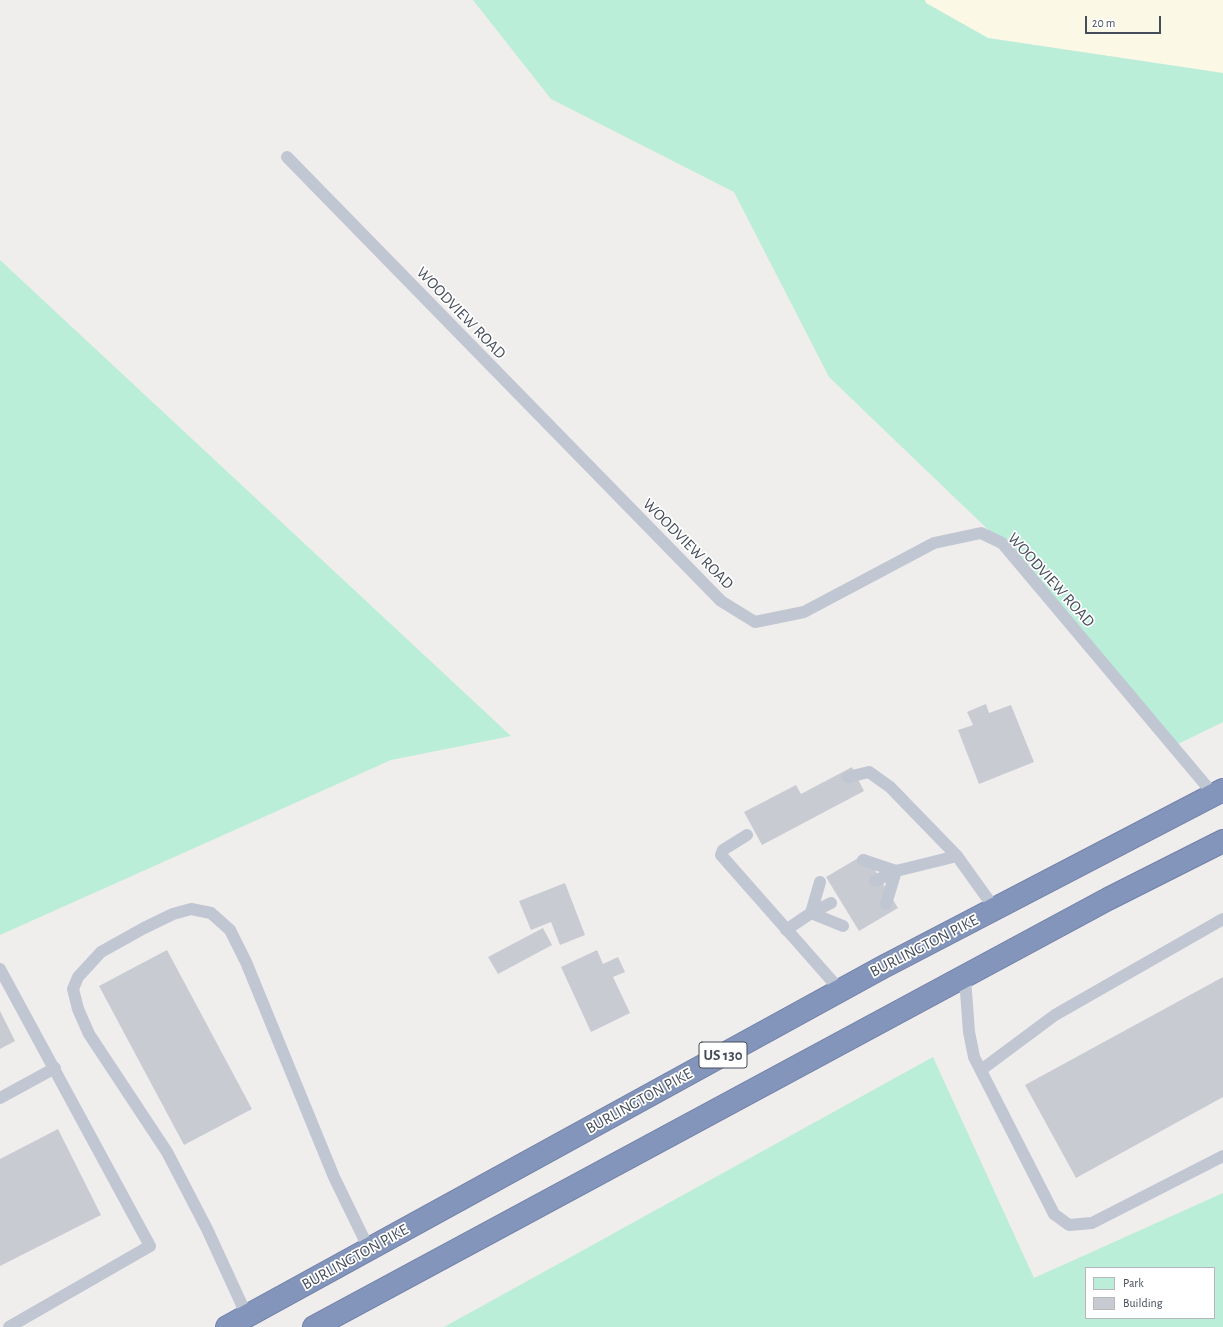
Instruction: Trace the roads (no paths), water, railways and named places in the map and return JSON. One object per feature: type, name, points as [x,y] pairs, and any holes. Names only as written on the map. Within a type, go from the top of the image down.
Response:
[{"type":"highway","name":"BURLINGTON PIKE","points":[[228,1327],[840,990],[1218,792]]},
{"type":"highway","name":"US 130","points":[[314,1327],[965,978],[1108,899],[1223,841]]},
{"type":"lane","name":"WOODVIEW ROAD","points":[[287,157],[721,602],[755,622],[804,612],[934,543],[981,533],[1002,543],[1218,792]]},
{"type":"lane","points":[[848,777],[869,772],[890,787],[956,856],[995,909]]},
{"type":"lane","points":[[747,835],[723,850],[721,855],[840,990]]},
{"type":"lane","points":[[875,881],[896,871],[956,856]]},
{"type":"lane","points":[[863,860],[896,871]]},
{"type":"lane","points":[[886,904],[896,871]]},
{"type":"lane","points":[[811,913],[820,882]]},
{"type":"lane","points":[[786,930],[811,913],[831,903]]},
{"type":"lane","points":[[247,1316],[207,1229],[167,1152],[89,1034],[78,1009],[73,988],[78,977],[101,952],[144,928],[173,914],[190,909],[211,914],[230,930],[246,962],[331,1170],[369,1249]]},
{"type":"lane","points":[[811,913],[843,926]]},
{"type":"lane","points":[[981,1070],[1055,1015],[1223,919]]},
{"type":"lane","points":[[0,969],[55,1068],[150,1246],[9,1327]]},
{"type":"lane","points":[[965,978],[969,1032],[974,1056],[1054,1214],[1069,1224],[1092,1223],[1223,1156]]},
{"type":"lane","points":[[0,1098],[55,1068]]}]
